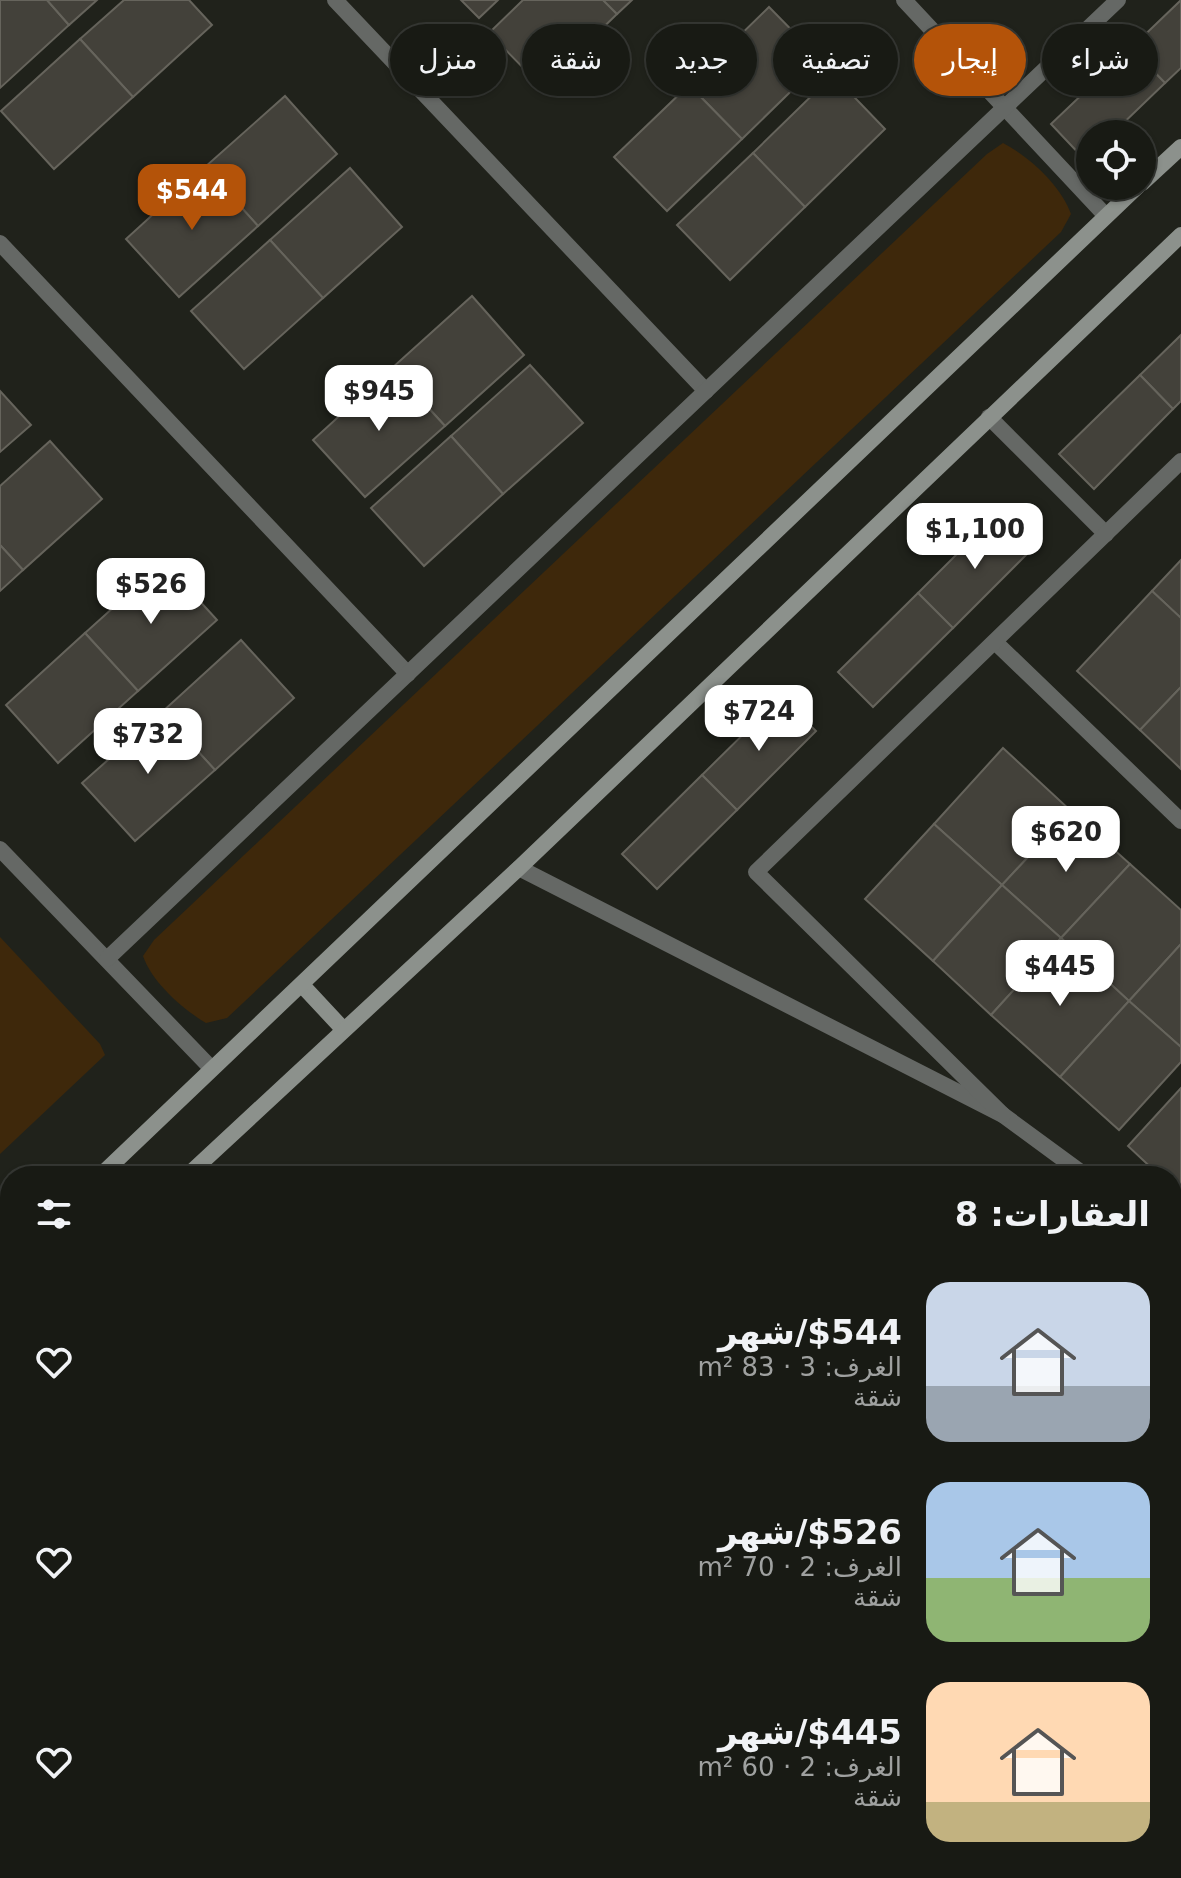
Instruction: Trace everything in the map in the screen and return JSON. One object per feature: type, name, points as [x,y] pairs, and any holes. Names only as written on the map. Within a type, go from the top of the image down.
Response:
[{"type":"street","points":[[335,0],[706,391]]},
{"type":"street","points":[[904,0],[1106,216]]},
{"type":"street","points":[[107,959],[1118,0]]},
{"type":"street","points":[[1156,170],[1181,147]]},
{"type":"street","points":[[110,1166],[1123,200]]},
{"type":"street","points":[[198,1166],[519,868],[1181,235]]},
{"type":"street","points":[[0,243],[408,674]]},
{"type":"street","points":[[989,417],[1106,534]]},
{"type":"street","points":[[1072,1166],[1003,1115],[756,872],[1181,461]]},
{"type":"street","points":[[995,642],[1181,821]]},
{"type":"street","points":[[0,849],[211,1068]]},
{"type":"street","points":[[519,868],[1003,1115]]},
{"type":"street","points":[[302,985],[343,1029]]},
{"type":"shaded area","points":[[1003,143],[1034,164],[1060,193],[1071,214],[1061,232],[227,1018],[206,1023],[169,994],[153,975],[143,956],[154,940],[987,154]]},
{"type":"shaded area","points":[[0,937],[100,1044],[105,1055],[0,1154]]},
{"type":"building","points":[[0,0],[47,0],[69,25],[0,88]]},
{"type":"building","points":[[47,0],[97,0],[69,25]]},
{"type":"building","points":[[124,0],[189,0],[212,25],[133,97],[80,39]]},
{"type":"building","points":[[461,0],[498,0],[479,18]]},
{"type":"building","points":[[523,0],[603,0],[617,14],[607,24],[522,24],[522,67],[506,50],[506,24],[498,24]]},
{"type":"building","points":[[603,0],[632,0],[617,14]]},
{"type":"building","points":[[1181,0],[1181,68],[1165,83],[1158,76],[1156,24]]},
{"type":"building","points":[[769,7],[786,24],[773,24],[773,96],[786,96],[742,139],[700,96],[757,96],[757,24],[752,24]]},
{"type":"building","points":[[80,39],[133,97],[54,169],[1,111]]},
{"type":"building","points":[[1158,76],[1165,83],[1158,90]]},
{"type":"building","points":[[285,96],[337,154],[258,226],[205,167]]},
{"type":"building","points":[[678,96],[700,96],[742,139],[667,211],[614,157]]},
{"type":"building","points":[[811,96],[853,96],[885,129],[805,207],[753,153]]},
{"type":"building","points":[[1080,96],[1151,96],[1127,120],[1076,120],[1076,150],[1051,124]]},
{"type":"building","points":[[753,153],[805,207],[730,280],[677,225]]},
{"type":"building","points":[[205,167],[258,226],[179,297],[126,239]]},
{"type":"building","points":[[350,168],[402,227],[323,298],[270,240]]},
{"type":"building","points":[[270,240],[323,298],[244,369],[191,311]]},
{"type":"building","points":[[472,296],[524,355],[445,426],[392,368]]},
{"type":"building","points":[[1181,335],[1181,401],[1173,409],[1140,375]]},
{"type":"building","points":[[530,365],[583,423],[503,494],[451,436]]},
{"type":"building","points":[[392,368],[445,426],[365,497],[313,440]]},
{"type":"building","points":[[1140,375],[1173,409],[1094,489],[1059,454]]},
{"type":"building","points":[[0,391],[31,425],[0,452]]},
{"type":"building","points":[[451,436],[503,494],[424,566],[371,508]]},
{"type":"building","points":[[50,441],[102,499],[23,570],[0,545],[0,486]]},
{"type":"building","points":[[997,514],[1032,549],[953,628],[918,593]]},
{"type":"building","points":[[0,545],[23,570],[0,591]]},
{"type":"building","points":[[1181,560],[1181,618],[1152,591]]},
{"type":"building","points":[[164,562],[217,620],[138,691],[85,633]]},
{"type":"building","points":[[1152,591],[1181,618],[1181,687],[1140,730],[1077,671]]},
{"type":"building","points":[[918,593],[953,628],[873,707],[838,672]]},
{"type":"building","points":[[85,633],[138,691],[58,763],[6,705]]},
{"type":"building","points":[[241,640],[294,698],[215,770],[162,712]]},
{"type":"building","points":[[1181,687],[1181,769],[1140,730]]},
{"type":"building","points":[[781,697],[816,731],[737,810],[702,775]]},
{"type":"building","points":[[162,712],[215,770],[135,841],[82,783]]},
{"type":"building","points":[[1003,748],[1071,811],[1002,885],[934,824]]},
{"type":"building","points":[[702,775],[737,810],[657,889],[622,854]]},
{"type":"building","points":[[1071,811],[1130,864],[1061,938],[1002,885]]},
{"type":"building","points":[[934,824],[1002,885],[933,961],[865,899]]},
{"type":"building","points":[[1130,864],[1181,910],[1181,944],[1129,1001],[1061,938]]},
{"type":"building","points":[[1002,885],[1061,938],[991,1015],[933,961]]},
{"type":"building","points":[[1061,938],[1129,1001],[1060,1077],[991,1015]]},
{"type":"building","points":[[1181,944],[1181,1047],[1129,1001]]},
{"type":"building","points":[[1129,1001],[1181,1047],[1181,1062],[1119,1130],[1060,1077]]},
{"type":"building","points":[[1181,1088],[1181,1166],[1149,1166],[1128,1146]]}]
